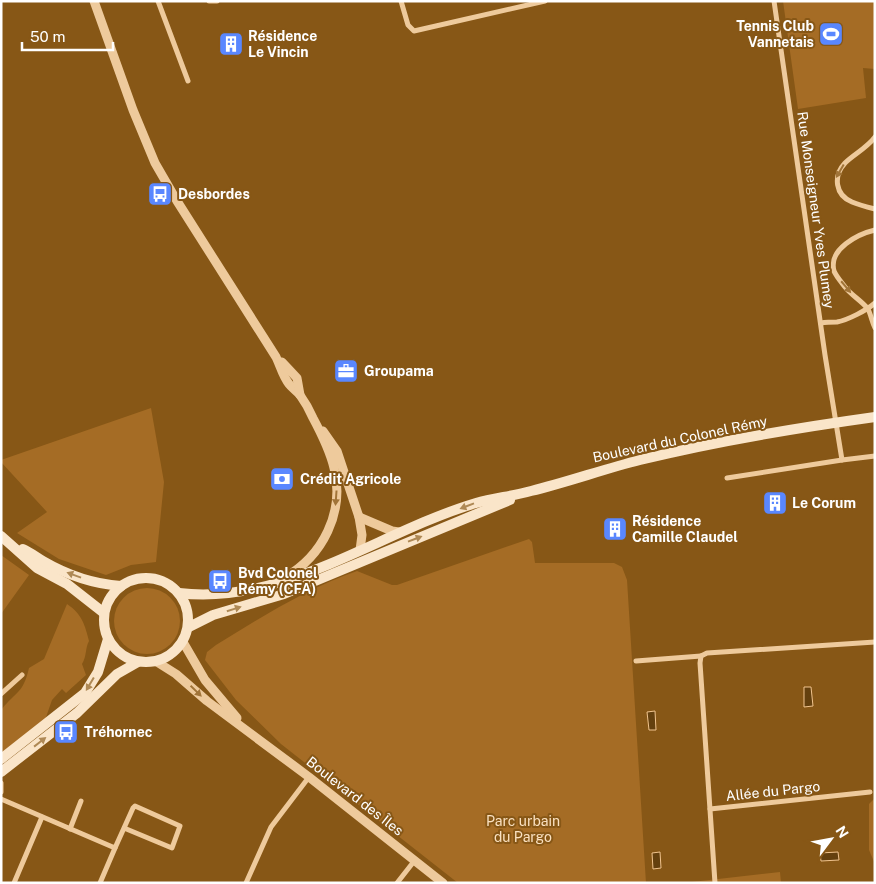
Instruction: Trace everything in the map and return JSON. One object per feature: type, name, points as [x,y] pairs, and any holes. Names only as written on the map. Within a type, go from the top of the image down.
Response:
[{"type":"main road","name":"Boulevard du Colonel Rémy","points":[[179,593],[209,596],[263,587],[306,574],[399,532],[476,503],[532,491],[642,460],[754,436],[875,417]]},
{"type":"main road","name":"Boulevard du Colonel Rémy","points":[[189,627],[214,616],[284,594],[532,491]]},
{"type":"main road","points":[[1,536],[37,568],[66,584],[104,613]]},
{"type":"main road","points":[[12,544],[27,550],[42,561],[74,575],[109,585],[121,586]]},
{"type":"main road","name":"Boulevard du Colonel Rémy","points":[[337,571],[355,558],[360,550]]},
{"type":"main road","points":[[138,578],[148,578],[165,582],[179,593],[186,603],[189,627],[183,642],[176,651],[167,658],[157,662],[138,662],[126,658],[116,650],[105,631],[104,613],[108,602],[121,586],[138,578]]},
{"type":"main road","points":[[1,760],[85,693],[98,672],[108,639]]},
{"type":"main road","points":[[1,772],[77,713],[117,674],[138,662]]},
{"type":"street","points":[[94,1],[133,110],[155,163],[276,357],[297,378],[300,396],[337,451],[359,517],[362,535],[360,550]]},
{"type":"street","points":[[158,1],[188,81]]},
{"type":"street","points":[[209,1],[217,1]]},
{"type":"street","points":[[400,1],[408,25],[414,31],[545,1]]},
{"type":"street","name":"Rue Monseigneur Yves Plumey","points":[[774,1],[836,422]]},
{"type":"street","points":[[875,138],[846,162],[836,178],[839,192],[850,202],[875,210]]},
{"type":"street","points":[[875,230],[866,232],[849,241],[839,251],[834,261],[834,271],[846,289],[867,309],[875,328]]},
{"type":"street","points":[[821,324],[831,321],[837,322],[867,309],[875,303]]},
{"type":"street","points":[[263,587],[295,571],[311,558],[325,537],[332,519],[336,501],[334,468],[314,419]]},
{"type":"street","points":[[836,422],[842,460]]},
{"type":"street","points":[[727,478],[875,456]]},
{"type":"street","points":[[359,517],[392,531],[399,532]]},
{"type":"street","name":"Boulevard des Îles","points":[[183,642],[215,694],[248,732]]},
{"type":"street","points":[[636,661],[701,656],[707,653],[875,642]]},
{"type":"street","name":"Allée du Pargo","points":[[701,656],[710,809],[870,792]]},
{"type":"street","name":"Boulevard des Îles","points":[[157,662],[176,674],[207,702],[309,777],[444,883]]},
{"type":"street","points":[[1,694],[22,676]]},
{"type":"street","points":[[246,883],[271,827],[309,777]]},
{"type":"street","points":[[1,783],[1,792]]},
{"type":"street","points":[[1,799],[115,848]]},
{"type":"street","points":[[70,829],[81,801]]},
{"type":"street","points":[[100,883],[124,828],[135,806],[180,826],[172,848],[124,828]]},
{"type":"street","points":[[710,809],[715,883]]},
{"type":"street","points":[[14,883],[42,818]]},
{"type":"street","points":[[397,883],[414,860]]},
{"type":"green space","name":"Tennis Club Vannetais","points":[[783,1],[875,1],[875,69],[863,68],[866,98],[798,109]]},
{"type":"green space","points":[[151,408],[164,482],[156,562],[131,565],[106,575],[59,559],[17,533],[47,512],[1,460]]},
{"type":"green space","name":"Parc urbain du Pargo","points":[[529,539],[532,542],[535,563],[614,563],[622,567],[627,580],[646,883],[458,883],[281,744],[236,700],[205,660],[207,652],[216,645],[267,614],[338,578],[357,571],[392,585],[397,585]]},
{"type":"green space","points":[[1,555],[29,575],[1,614]]},
{"type":"green space","points":[[147,588],[159,591],[170,598],[177,609],[180,621],[177,633],[170,644],[159,651],[147,654],[135,651],[124,644],[117,633],[114,621],[117,609],[124,598],[135,591]]},
{"type":"green space","points":[[67,604],[79,616],[88,635],[89,641],[82,664],[86,675],[66,693],[62,689],[52,700],[45,720],[1,753],[2,709],[22,688],[29,668],[44,659]]},
{"type":"green space","points":[[875,798],[875,864],[869,850],[869,804]]},
{"type":"green space","points":[[780,872],[781,883],[683,883]]},
{"type":"shaded area","points":[[804,687],[811,687],[813,706],[804,707]]},
{"type":"shaded area","points":[[655,711],[656,730],[649,730],[647,712]]},
{"type":"shaded area","points":[[660,852],[661,868],[653,869],[652,853]]},
{"type":"shaded area","points":[[838,852],[839,860],[821,861],[820,853]]},
{"type":"place","name":"Tennis Club Vannetais","points":[[831,34]]},
{"type":"place","name":"Résidence Le Vincin","points":[[231,44]]},
{"type":"place","name":"Desbordes","points":[[160,194]]},
{"type":"place","name":"Groupama","points":[[346,371]]},
{"type":"place","name":"Crédit Agricole","points":[[282,479]]},
{"type":"place","name":"Le Corum","points":[[775,503]]},
{"type":"place","name":"Résidence Camille Claudel","points":[[615,529]]},
{"type":"place","name":"Bvd Colonel Rémy (CFA)","points":[[220,581]]},
{"type":"place","name":"Tréhornec","points":[[66,732]]}]
